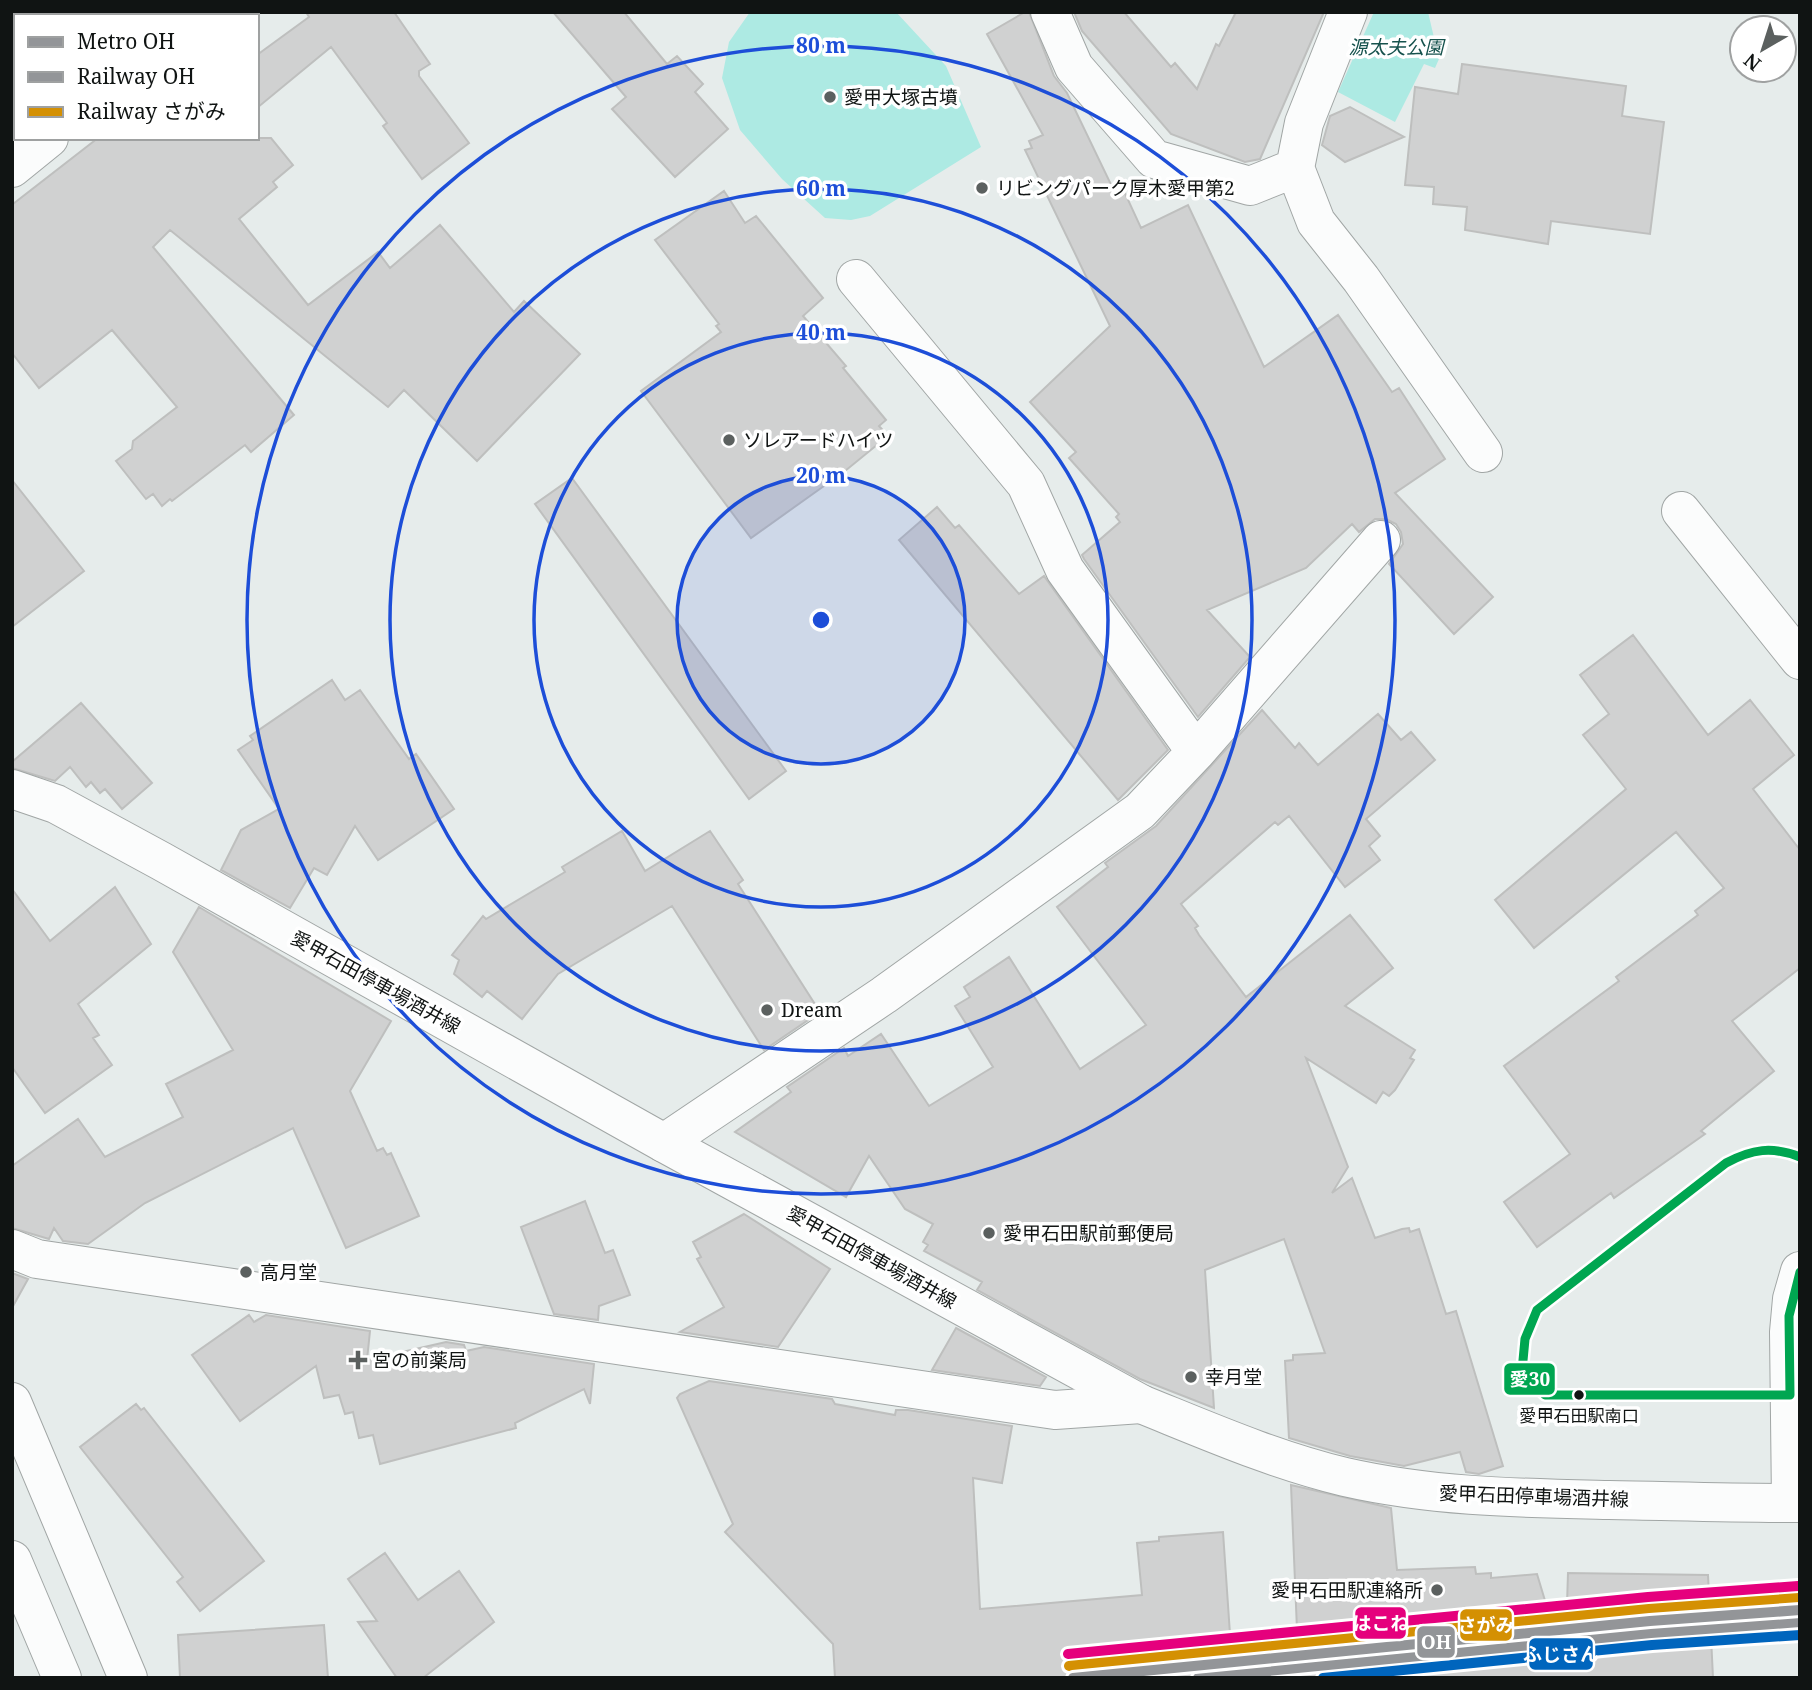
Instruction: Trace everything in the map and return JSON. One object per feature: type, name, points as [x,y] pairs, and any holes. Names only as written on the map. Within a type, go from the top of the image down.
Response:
[{"type":"street","points":[[1050,12],[1074,67],[1154,159],[1250,186],[1296,168]]},
{"type":"street","points":[[1348,12],[1304,123],[1296,168],[1316,222],[1483,453]]},
{"type":"street","points":[[856,279],[901,309],[1026,484],[1065,570],[1196,752]]},
{"type":"street","points":[[1681,511],[1800,660]]},
{"type":"street","points":[[664,1143],[884,995],[1140,811],[1196,752],[1381,540]]},
{"type":"street","name":"愛甲石田停車場酒井線","points":[[12,789],[56,804],[161,861],[664,1143],[1141,1404],[1295,1463],[1344,1477],[1420,1491],[1510,1499],[1795,1503]]},
{"type":"street","points":[[12,1249],[37,1259],[1055,1410],[1141,1404]]},
{"type":"street","points":[[1795,1503],[1789,1332],[1792,1299],[1800,1270]]},
{"type":"street","points":[[12,1402],[128,1678]]},
{"type":"street","points":[[12,1560],[58,1666]]},
{"type":"green space","points":[[750,12],[896,12],[946,66],[981,147],[870,216],[851,220],[825,218],[782,179],[740,130],[722,78],[729,42]]},
{"type":"green space","name":"源太夫公園","points":[[1374,12],[1428,12],[1439,59],[1435,68],[1424,64],[1395,122],[1338,92]]},
{"type":"building","points":[[306,12],[394,12],[430,64],[419,71],[419,76],[469,143],[422,179],[383,126],[387,123],[331,47],[259,106],[259,54],[309,17]]},
{"type":"building","points":[[553,12],[624,12],[667,64],[677,56],[703,84],[695,92],[728,129],[675,177],[612,109],[626,97]]},
{"type":"building","points":[[1029,12],[1054,76],[1067,93],[1116,195],[1124,191],[1141,228],[1188,205],[1264,367],[1338,315],[1392,392],[1399,388],[1445,459],[1395,493],[1493,597],[1454,634],[1389,564],[1403,544],[1396,524],[1386,519],[1375,519],[1359,532],[1352,524],[1306,568],[1207,610],[1250,657],[1198,717],[1084,559],[1082,555],[1120,522],[1116,517],[1119,514],[1069,458],[1076,452],[1030,402],[1110,326],[1025,150],[1032,148],[1029,141],[1043,135],[987,34]]},
{"type":"building","points":[[1074,12],[1124,12],[1171,67],[1175,63],[1197,89],[1216,44],[1219,46],[1236,12],[1324,12],[1260,159],[1245,162],[1171,134],[1082,31]]},
{"type":"building","points":[[1462,64],[1626,86],[1622,116],[1664,122],[1650,234],[1551,221],[1548,244],[1465,230],[1467,207],[1433,204],[1434,187],[1405,185],[1415,87],[1458,94]]},
{"type":"building","points":[[1350,107],[1404,137],[1345,162],[1322,145],[1330,116]]},
{"type":"building","points":[[271,138],[293,165],[273,182],[277,187],[239,219],[308,305],[378,252],[390,268],[440,225],[514,312],[524,301],[580,354],[477,461],[404,390],[388,407],[170,230],[153,247],[294,415],[251,452],[245,445],[162,506],[153,494],[146,499],[116,461],[132,449],[133,441],[177,407],[112,330],[39,388],[12,353],[13,204],[95,140]]},
{"type":"building","points":[[724,191],[745,223],[756,216],[823,298],[803,316],[846,366],[843,368],[886,420],[879,426],[888,436],[845,471],[751,538],[641,391],[721,332],[716,326],[719,324],[655,240]]},
{"type":"building","points":[[572,478],[786,771],[749,799],[535,504]]},
{"type":"building","points":[[12,480],[84,571],[12,627]]},
{"type":"building","points":[[937,507],[955,528],[959,525],[1019,594],[1044,576],[1168,750],[1118,800],[899,540]]},
{"type":"building","points":[[1633,635],[1708,735],[1750,700],[1794,755],[1753,789],[1800,850],[1800,968],[1732,1021],[1774,1071],[1701,1131],[1705,1134],[1614,1198],[1611,1193],[1537,1247],[1504,1202],[1570,1154],[1504,1066],[1619,981],[1616,977],[1698,915],[1695,911],[1724,888],[1676,832],[1534,948],[1495,900],[1626,789],[1583,735],[1609,714],[1580,675]]},
{"type":"building","points":[[332,680],[345,700],[360,690],[409,759],[416,754],[454,809],[378,860],[355,826],[327,875],[314,868],[290,908],[221,870],[241,830],[279,809],[238,750],[253,740],[250,736]]},
{"type":"building","points":[[81,703],[152,783],[122,809],[105,789],[100,793],[91,782],[86,787],[70,767],[55,781],[12,768],[12,762]]},
{"type":"building","points":[[1262,710],[1295,748],[1299,743],[1318,765],[1378,714],[1401,740],[1411,732],[1435,760],[1366,819],[1380,836],[1369,846],[1380,860],[1345,887],[1289,816],[1278,825],[1275,822],[1181,904],[1198,926],[1195,928],[1199,935],[1246,997],[1350,915],[1393,968],[1345,1006],[1415,1050],[1410,1058],[1414,1060],[1395,1090],[1389,1096],[1383,1092],[1376,1103],[1306,1058],[1348,1167],[1332,1193],[1352,1178],[1375,1238],[1402,1229],[1409,1228],[1410,1232],[1419,1229],[1446,1314],[1456,1311],[1503,1466],[1479,1474],[1466,1472],[1460,1452],[1404,1466],[1350,1456],[1289,1438],[1285,1361],[1293,1360],[1293,1355],[1325,1353],[1284,1239],[1205,1270],[1214,1408],[1140,1379],[977,1290],[982,1282],[924,1251],[928,1245],[923,1242],[933,1224],[905,1209],[869,1156],[846,1197],[735,1132],[791,1092],[787,1087],[844,1048],[848,1056],[881,1034],[929,1106],[993,1067],[955,1006],[970,997],[964,987],[1009,957],[1080,1069],[1146,1025],[1057,907],[1108,867],[1105,863],[1156,826]]},
{"type":"building","points":[[622,831],[645,871],[710,831],[743,880],[738,884],[820,1012],[764,1050],[672,906],[558,974],[522,1019],[487,991],[482,997],[454,974],[459,960],[452,955],[483,916],[486,919],[565,872],[562,867]]},
{"type":"building","points":[[115,887],[151,944],[78,1004],[99,1035],[93,1038],[112,1065],[45,1113],[12,1067],[12,889],[50,941]]},
{"type":"building","points":[[199,907],[391,1021],[350,1091],[377,1151],[383,1148],[387,1155],[391,1153],[419,1216],[346,1248],[293,1128],[145,1203],[88,1244],[63,1241],[54,1228],[49,1239],[12,1228],[12,1166],[78,1119],[105,1157],[183,1117],[166,1084],[233,1050],[173,952]]},
{"type":"building","points":[[585,1201],[605,1253],[613,1250],[630,1295],[599,1306],[598,1320],[554,1314],[521,1227]]},
{"type":"building","points":[[744,1214],[830,1269],[778,1347],[680,1332],[724,1307],[697,1259],[701,1257],[693,1242]]},
{"type":"building","points":[[12,1273],[28,1279],[12,1308]]},
{"type":"building","points":[[249,1315],[254,1322],[266,1315],[370,1331],[367,1360],[446,1342],[464,1345],[466,1351],[484,1347],[594,1364],[590,1404],[584,1389],[515,1423],[516,1428],[380,1464],[373,1435],[359,1438],[353,1412],[345,1414],[339,1395],[324,1398],[316,1366],[240,1421],[192,1355]]},
{"type":"building","points":[[956,1328],[1046,1377],[1040,1386],[932,1370]]},
{"type":"building","points":[[709,1381],[832,1399],[835,1404],[895,1415],[896,1410],[908,1410],[1012,1426],[1002,1483],[973,1478],[980,1609],[1142,1595],[1137,1543],[1159,1541],[1159,1537],[1223,1532],[1233,1678],[1165,1678],[1164,1670],[1073,1678],[835,1678],[833,1644],[725,1532],[733,1524],[677,1398],[680,1394]]},
{"type":"building","points":[[136,1404],[141,1410],[144,1408],[264,1561],[200,1611],[177,1582],[183,1577],[80,1447]]},
{"type":"building","points":[[1291,1485],[1391,1508],[1397,1570],[1475,1567],[1476,1574],[1491,1573],[1491,1578],[1537,1574],[1565,1667],[1568,1573],[1708,1575],[1713,1678],[1299,1678]]},
{"type":"building","points":[[385,1553],[418,1600],[459,1571],[494,1622],[423,1678],[397,1678],[358,1622],[377,1621],[348,1579]]},
{"type":"building","points":[[324,1625],[328,1678],[180,1678],[178,1635]]},
{"type":"metro line","name":"OH","points":[[1073,1678],[1650,1621],[1800,1610]]},
{"type":"rail line","name":"さがみ","points":[[1069,1666],[1649,1609],[1799,1598]]},
{"type":"rail line","name":"OH","points":[[1198,1678],[1651,1633],[1800,1622]]},
{"type":"transit line","name":"愛30","points":[[1800,1157],[1771,1150],[1753,1152],[1726,1163],[1537,1310],[1525,1339],[1522,1371],[1545,1395],[1790,1395],[1789,1316],[1800,1272]]},
{"type":"transit line","name":"はこね","points":[[1068,1654],[1648,1597],[1798,1586]]},
{"type":"transit line","name":"ふじさん","points":[[1323,1678],[1652,1645],[1800,1635]]},
{"type":"place","name":"愛甲大塚古墳","points":[[830,97]]},
{"type":"place","name":"リビングパーク厚木愛甲第2","points":[[982,188]]},
{"type":"place","name":"ソレアードハイツ","points":[[729,440]]},
{"type":"place","name":"Dream","points":[[767,1010]]},
{"type":"place","name":"愛甲石田駅前郵便局","points":[[989,1233]]},
{"type":"place","name":"高月堂","points":[[246,1272]]},
{"type":"place","name":"宮の前薬局","points":[[358,1360]]},
{"type":"place","name":"幸月堂","points":[[1191,1377]]},
{"type":"place","name":"愛甲石田駅南口","points":[[1579,1395]]},
{"type":"place","name":"愛甲石田駅連絡所","points":[[1437,1590]]}]
